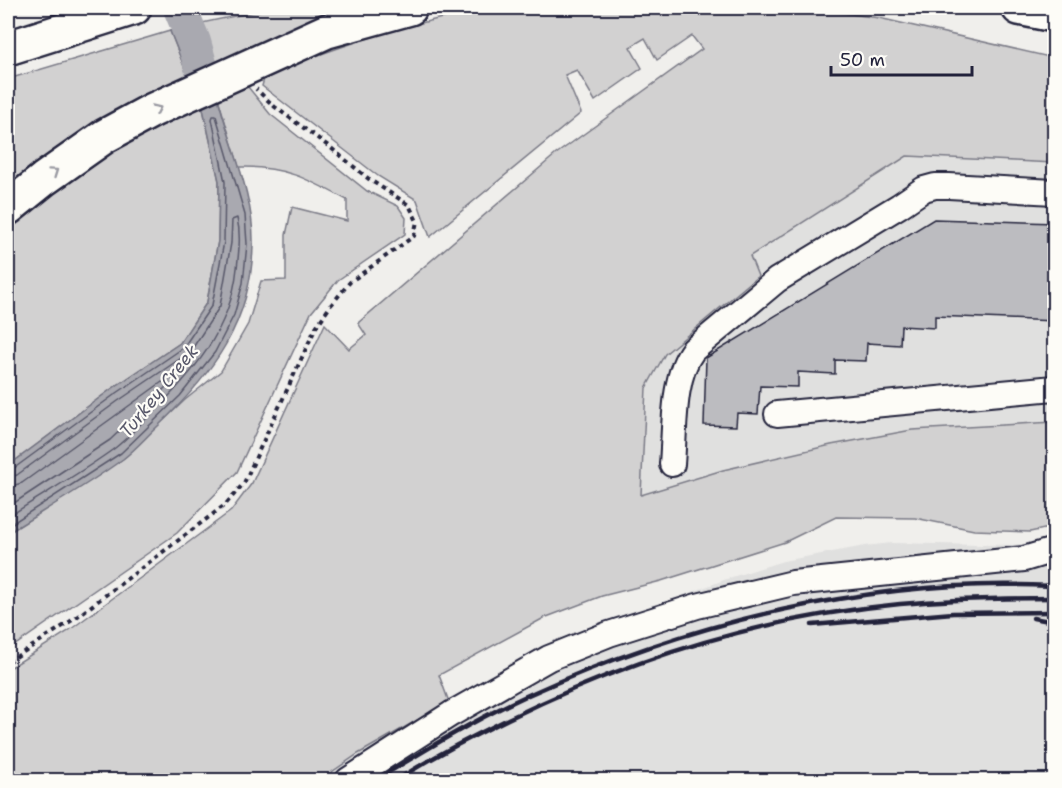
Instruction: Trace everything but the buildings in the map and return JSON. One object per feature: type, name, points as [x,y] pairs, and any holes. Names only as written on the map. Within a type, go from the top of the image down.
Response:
[{"type":"highway","points":[[16,45],[134,8]]},
{"type":"highway","points":[[8,208],[44,179],[105,136],[153,110],[327,31],[410,8]]},
{"type":"highway","points":[[1019,8],[1054,15]]},
{"type":"lane","points":[[672,465],[679,380],[685,360],[693,350],[777,280],[924,189],[949,186],[1054,192]]},
{"type":"lane","points":[[777,414],[1054,388]]},
{"type":"lane","points":[[348,780],[452,714],[549,658],[609,634],[697,606],[793,583],[1024,559],[1054,550]]},
{"type":"path","points":[[8,662],[74,619],[225,506],[244,483],[316,327],[331,305],[350,282],[414,236],[417,221],[409,205],[370,180],[275,107],[255,87]]},
{"type":"shaded area","points":[[272,8],[375,8],[211,67],[197,24]]},
{"type":"shaded area","points":[[497,8],[808,8],[879,18],[1054,58],[1054,163],[907,156],[750,256],[758,276],[665,354],[646,388],[641,495],[723,470],[831,445],[912,430],[1054,422],[1054,527],[1030,532],[974,530],[915,518],[836,517],[785,542],[661,581],[602,596],[544,618],[439,675],[449,702],[358,754],[320,780],[8,780],[8,669],[67,632],[231,511],[252,483],[325,324],[349,349],[366,335],[358,323],[556,154],[702,49],[692,36],[657,60],[645,38],[630,47],[642,68],[595,101],[577,70],[565,75],[581,113],[430,237],[417,200],[378,176],[262,86],[265,75],[350,44],[408,26]]},
{"type":"shaded area","points":[[170,31],[189,79],[8,198],[8,79]]},
{"type":"shaded area","points":[[244,82],[270,114],[367,191],[398,206],[406,218],[405,234],[338,280],[311,313],[237,472],[177,533],[8,650],[8,533],[124,458],[185,400],[221,371],[248,324],[261,281],[286,280],[286,235],[292,207],[347,221],[347,200],[320,186],[283,171],[239,167],[216,92]]},
{"type":"shaded area","points":[[202,104],[219,181],[218,241],[207,302],[180,343],[110,390],[8,466],[8,231],[52,194],[109,152]]},
{"type":"shaded area","points":[[907,156],[1054,163],[1054,422],[912,430],[831,445],[723,470],[641,495],[647,385],[665,354],[758,276],[750,256]]},
{"type":"shaded area","points":[[892,543],[1054,544],[1054,780],[320,780],[358,754],[427,714],[540,651],[575,636],[732,577],[783,561]]},
{"type":"water","points":[[197,24],[243,179],[250,211],[253,244],[251,272],[237,322],[226,344],[196,386],[132,451],[95,479],[8,533],[8,466],[110,390],[180,343],[207,302],[218,241],[219,181],[202,104],[189,79],[170,31]]},
{"type":"waterway","name":"Turkey Creek","points":[[180,8],[194,42],[202,71]]},
{"type":"railway","points":[[376,780],[469,725],[526,696],[652,646],[718,626],[851,597],[919,589],[986,585],[1054,586]]},
{"type":"railway","points":[[397,780],[465,741],[554,697],[650,660],[748,630],[849,610],[900,604],[1054,598]]},
{"type":"railway","points":[[812,625],[953,613],[1054,612]]},
{"type":"railway","points":[[1033,618],[1054,622]]}]
